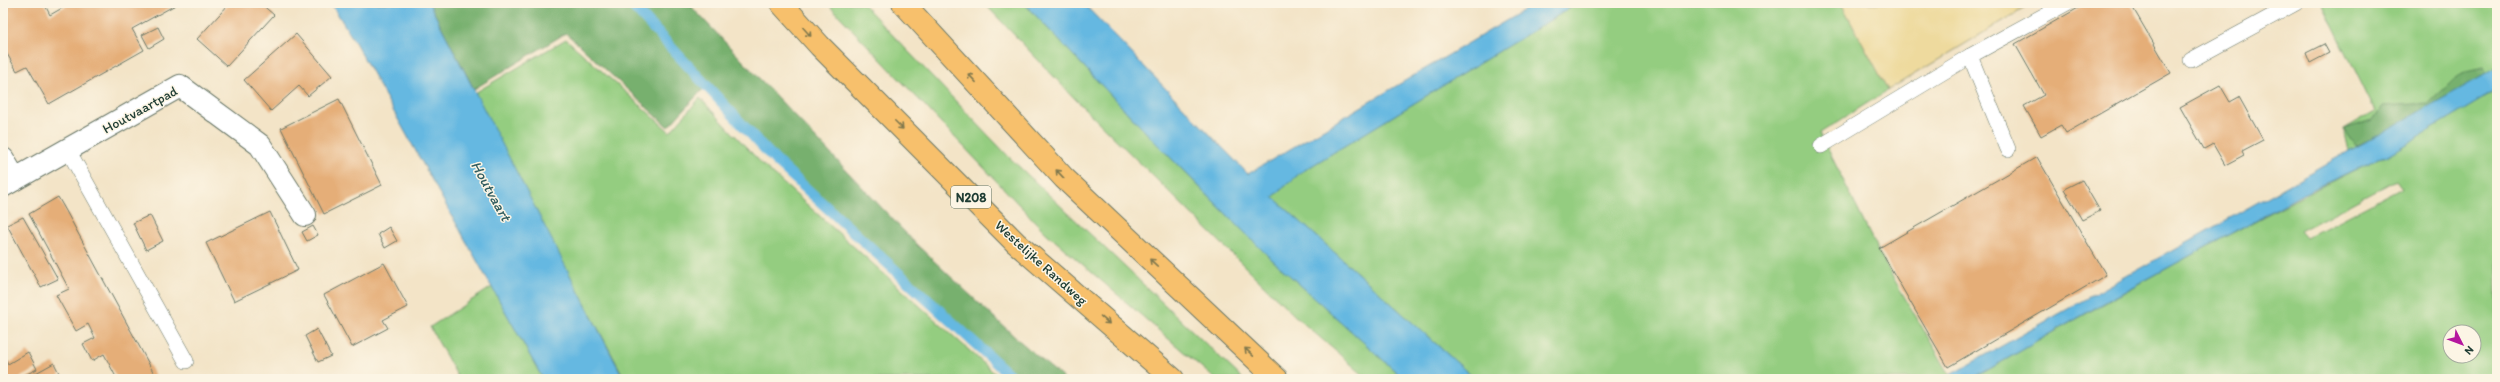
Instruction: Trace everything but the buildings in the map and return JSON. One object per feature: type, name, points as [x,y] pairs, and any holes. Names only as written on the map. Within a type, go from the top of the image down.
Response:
[{"type":"main road","name":"Westelijke Randweg","points":[[781,3],[820,46],[1016,243],[1173,379]]},
{"type":"main road","points":[[903,3],[1064,178],[1277,379]]},
{"type":"street","name":"Houtvaartpad","points":[[9,183],[180,86],[260,145],[305,215]]},
{"type":"street","points":[[3,159],[9,183]]},
{"type":"lane","points":[[1821,146],[1970,56],[2067,3]]},
{"type":"lane","points":[[2191,60],[2296,3]]},
{"type":"lane","points":[[1970,56],[2008,149]]},
{"type":"lane","points":[[68,150],[186,361]]},
{"type":"green space","points":[[429,3],[688,3],[917,245],[1015,337],[1064,379],[1019,379],[704,88],[668,127],[566,33],[474,89]]},
{"type":"green space","points":[[827,3],[862,3],[1010,158],[1243,379],[1215,379],[1045,232]]},
{"type":"green space","points":[[984,3],[1024,3],[1156,143],[1267,255],[1404,379],[1368,379],[1295,316],[1077,101]]},
{"type":"green space","points":[[1578,3],[1841,3],[1888,90],[1820,133],[1880,255],[1950,375],[1943,379],[1475,379],[1273,197],[1300,173]]},
{"type":"green space","points":[[2322,3],[2497,3],[2497,68],[2349,151],[2344,129],[2375,111]]},
{"type":"green space","points":[[566,39],[670,132],[700,98],[764,166],[1001,379],[625,379],[473,94]]},
{"type":"green space","points":[[2484,68],[2488,77],[2437,108],[2356,146],[2344,129],[2373,120],[2382,106],[2429,103],[2461,73]]},
{"type":"green space","points":[[2497,90],[2497,379],[1972,379],[2224,237],[2379,158],[2387,156]],"holes":[[[2396,180],[2402,188],[2306,238],[2300,231]]]},
{"type":"green space","points":[[492,287],[543,379],[459,379],[430,327]]},
{"type":"sand","points":[[1841,3],[2033,3],[1888,90]]},
{"type":"water","name":"Houtvaart","points":[[331,3],[429,3],[624,379],[543,379],[356,44]]},
{"type":"water","points":[[1024,3],[1083,3],[1248,174],[1536,3],[1578,3],[1300,173],[1273,197],[1475,379],[1404,379],[1267,255],[1156,143]]},
{"type":"water","points":[[2497,68],[2497,90],[2387,156],[2379,158],[2303,194],[2109,300],[1972,379],[1943,379]]},
{"type":"waterway","points":[[630,3],[775,160],[1014,379]]}]
